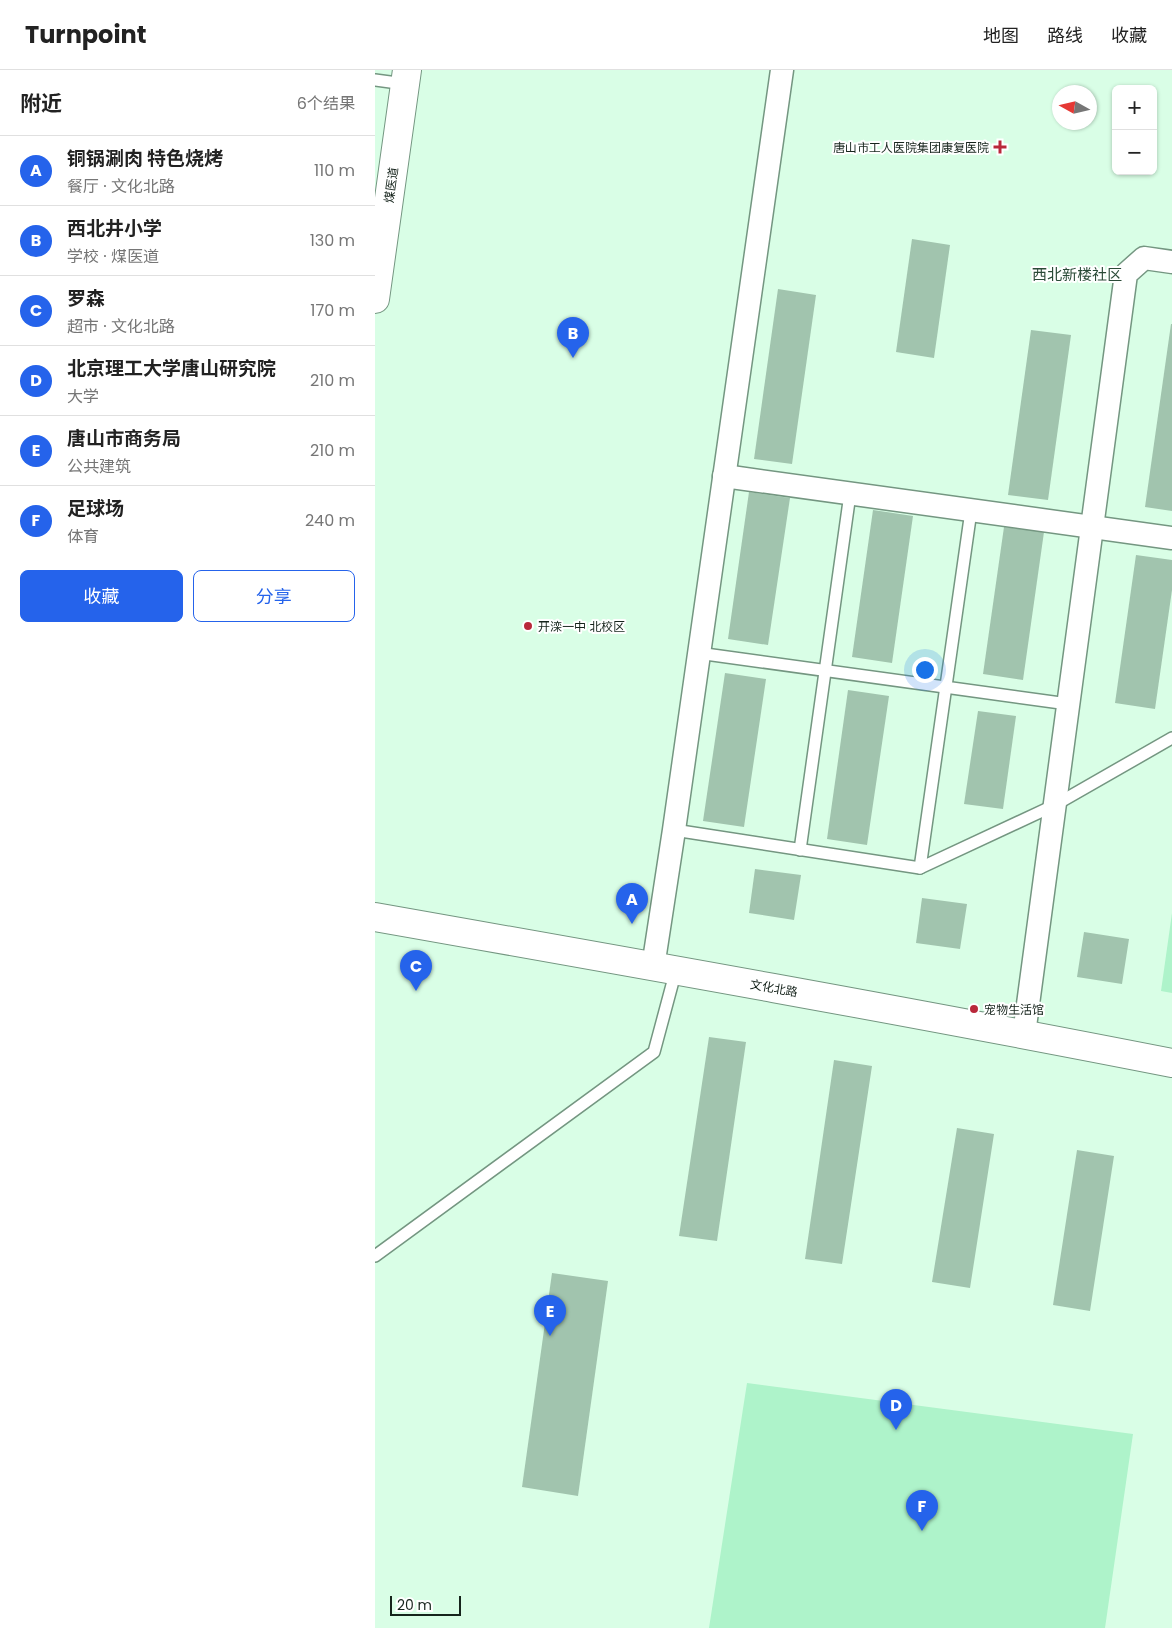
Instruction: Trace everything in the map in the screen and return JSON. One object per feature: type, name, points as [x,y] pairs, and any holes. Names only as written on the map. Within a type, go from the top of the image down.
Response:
[{"type":"street","points":[[665,968],[674,830],[782,70]]},
{"type":"street","name":"煤医道","points":[[375,299],[377,270],[406,77]]},
{"type":"street","points":[[1024,1034],[1126,274],[1144,258],[1172,262]]},
{"type":"street","points":[[724,476],[1172,538]]},
{"type":"street","name":"文化北路","points":[[375,917],[665,968],[1172,1063]]},
{"type":"lane","points":[[375,80],[406,77]]},
{"type":"lane","points":[[800,850],[850,494]]},
{"type":"lane","points":[[920,868],[971,511]]},
{"type":"lane","points":[[699,653],[1068,704]]},
{"type":"lane","points":[[674,830],[920,868],[1055,805],[1172,738]]},
{"type":"lane","points":[[375,1256],[654,1052],[665,968]]},
{"type":"green space","points":[[1172,913],[1172,993],[1161,991]]},
{"type":"green space","points":[[747,1383],[1133,1434],[1105,1628],[709,1628]]},
{"type":"building","points":[[912,239],[950,245],[934,358],[896,352]]},
{"type":"building","points":[[778,289],[816,295],[792,464],[754,459]]},
{"type":"building","points":[[1172,324],[1172,511],[1145,507]]},
{"type":"building","points":[[1031,330],[1071,335],[1048,500],[1008,495]]},
{"type":"building","points":[[749,492],[790,498],[768,645],[728,639]]},
{"type":"building","points":[[873,510],[913,516],[892,663],[852,657]]},
{"type":"building","points":[[1004,527],[1044,532],[1023,680],[983,674]]},
{"type":"building","points":[[1136,555],[1172,560],[1172,590],[1155,709],[1115,703]]},
{"type":"building","points":[[725,673],[766,679],[744,827],[703,821]]},
{"type":"building","points":[[848,690],[889,696],[867,845],[827,839]]},
{"type":"building","points":[[978,711],[1016,716],[1003,809],[964,804]]},
{"type":"building","points":[[755,869],[801,875],[794,920],[749,913]]},
{"type":"building","points":[[922,898],[967,904],[960,949],[916,943]]},
{"type":"building","points":[[1084,932],[1129,939],[1122,984],[1077,977]]},
{"type":"building","points":[[709,1037],[746,1042],[717,1241],[679,1236]]},
{"type":"building","points":[[834,1060],[872,1066],[842,1264],[805,1259]]},
{"type":"building","points":[[957,1128],[994,1134],[970,1288],[932,1282]]},
{"type":"building","points":[[1077,1150],[1114,1156],[1090,1311],[1053,1305]]},
{"type":"building","points":[[552,1273],[608,1281],[578,1496],[522,1487]]},
{"type":"place","name":"唐山市工人医院集团康复医院","points":[[1000,147]]},
{"type":"place","name":"西北井小学","points":[[573,358]]},
{"type":"place","name":"开滦一中 北校区","points":[[528,626]]},
{"type":"place","name":"铜锅涮肉 特色烧烤","points":[[632,924]]},
{"type":"place","name":"罗森","points":[[416,991]]},
{"type":"place","name":"宠物生活馆","points":[[974,1009]]},
{"type":"place","name":"唐山市商务局","points":[[550,1336]]},
{"type":"place","name":"北京理工大学唐山研究院","points":[[896,1430]]},
{"type":"place","name":"足球场","points":[[922,1531]]},
{"type":"district","name":"西北新楼社区","points":[[1077,274]]}]
